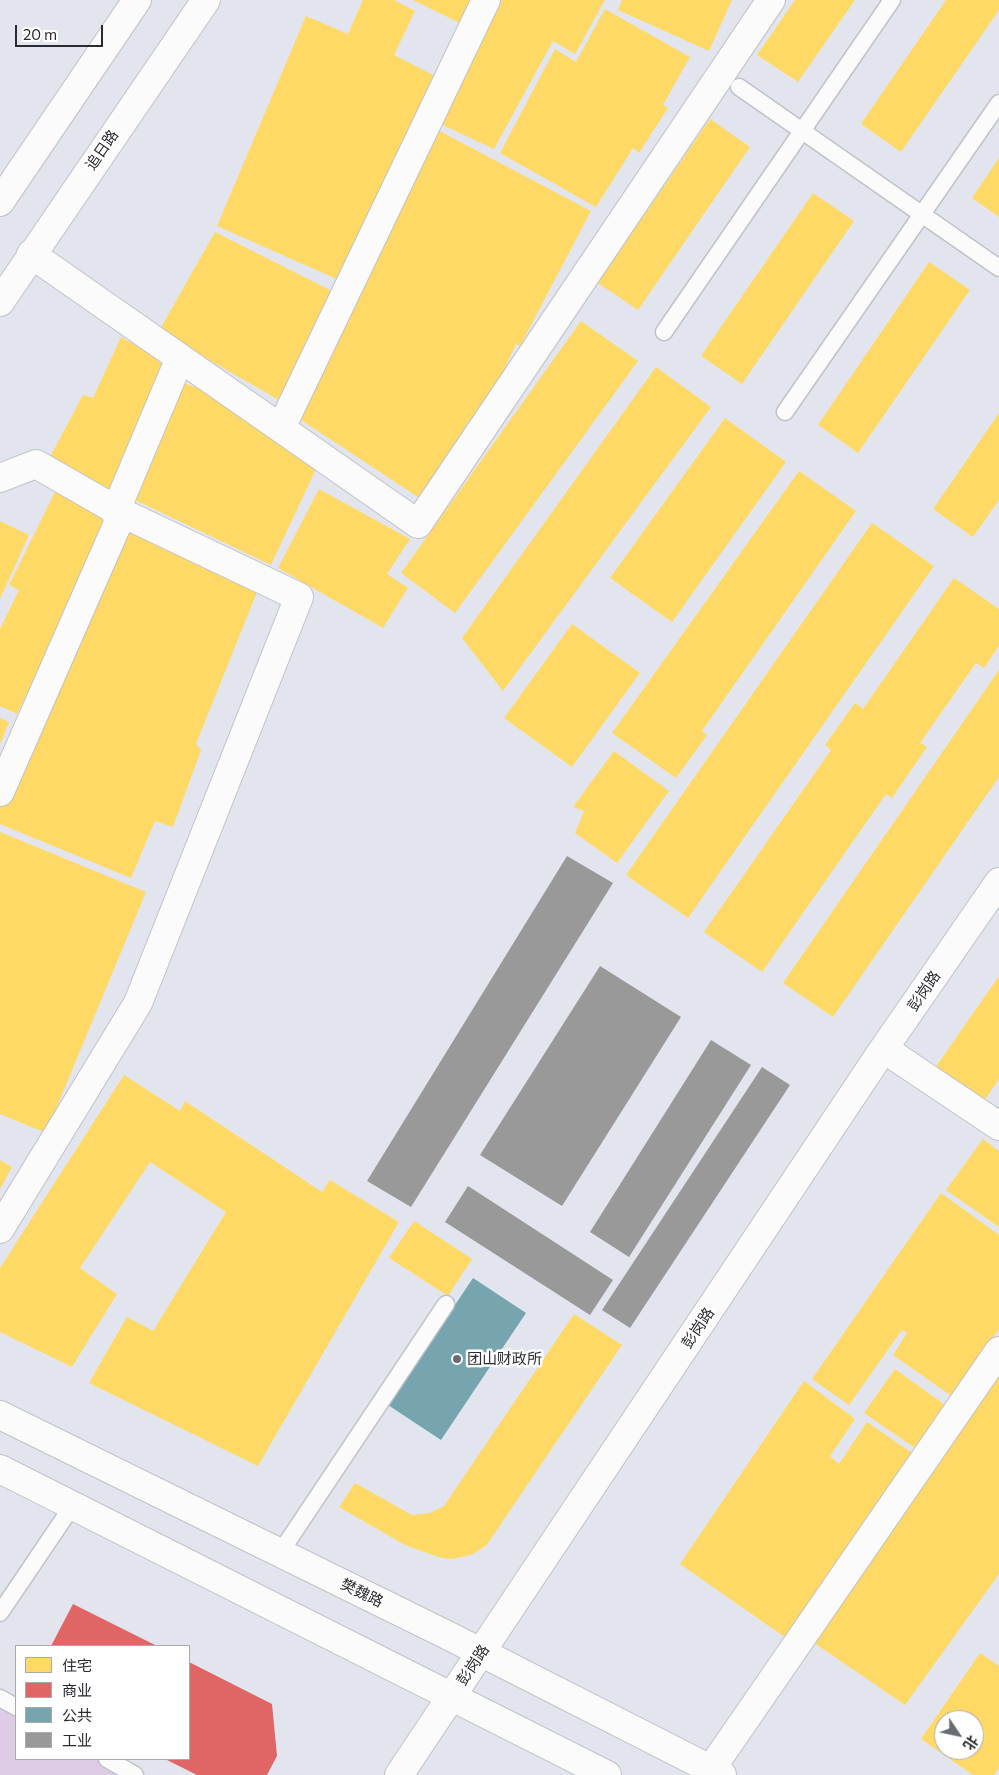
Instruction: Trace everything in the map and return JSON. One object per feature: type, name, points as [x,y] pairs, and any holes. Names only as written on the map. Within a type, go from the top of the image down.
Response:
[{"type":"street","points":[[0,202],[138,0]]},
{"type":"street","name":"追日路","points":[[0,302],[206,0]]},
{"type":"street","points":[[281,428],[486,0]]},
{"type":"street","points":[[31,254],[418,524],[771,0]]},
{"type":"street","points":[[0,792],[118,523],[116,510],[180,358]]},
{"type":"street","points":[[0,478],[36,464],[116,510],[300,597],[138,1003],[0,1228]]},
{"type":"street","name":"彭岗路","points":[[399,1775],[884,1049],[999,882]]},
{"type":"street","points":[[884,1049],[999,1126]]},
{"type":"street","points":[[717,1772],[999,1350]]},
{"type":"street","name":"樊魏路","points":[[0,1415],[717,1772]]},
{"type":"street","points":[[0,1469],[606,1775]]},
{"type":"lane","points":[[664,332],[892,0]]},
{"type":"lane","points":[[739,86],[999,268]]},
{"type":"lane","points":[[785,412],[999,102]]},
{"type":"lane","points":[[280,1553],[446,1304]]},
{"type":"lane","points":[[0,1613],[73,1505]]},
{"type":"lane","points":[[0,1698],[15,1706]]},
{"type":"lane","points":[[109,1760],[135,1775]]},
{"type":"shaded area","points":[[0,1698],[15,1706],[15,1760],[109,1760],[135,1775],[0,1775]]},
{"type":"building: 住宅","points":[[363,0],[394,0],[415,11],[394,55],[435,76],[341,281],[217,226],[306,16],[348,34]]},
{"type":"building: 住宅","points":[[413,0],[470,0],[460,23]]},
{"type":"building: 住宅","points":[[502,0],[605,0],[575,54],[553,41],[494,149],[436,122]]},
{"type":"building: 住宅","points":[[622,0],[732,0],[709,51],[618,10]]},
{"type":"building: 住宅","points":[[795,0],[855,0],[798,82],[757,55]]},
{"type":"building: 住宅","points":[[946,0],[999,0],[999,10],[901,152],[861,124]]},
{"type":"building: 住宅","points":[[605,9],[690,57],[663,105],[668,108],[639,153],[633,148],[596,207],[500,153],[555,49],[576,62]]},
{"type":"building: 住宅","points":[[710,119],[750,147],[638,310],[598,283]]},
{"type":"building: 住宅","points":[[430,126],[591,211],[520,346],[516,344],[478,425],[468,421],[424,501],[295,416]]},
{"type":"building: 住宅","points":[[999,158],[999,217],[972,198]]},
{"type":"building: 住宅","points":[[813,193],[854,221],[742,384],[701,356]]},
{"type":"building: 住宅","points":[[215,232],[334,292],[279,400],[159,331]]},
{"type":"building: 住宅","points":[[929,262],[970,290],[858,453],[818,425]]},
{"type":"building: 住宅","points":[[581,321],[638,361],[455,613],[401,573]]},
{"type":"building: 住宅","points":[[121,337],[174,367],[109,490],[49,459],[83,395],[93,398]]},
{"type":"building: 住宅","points":[[656,367],[711,407],[503,691],[462,638]]},
{"type":"building: 住宅","points":[[179,381],[246,407],[317,467],[271,565],[129,497]]},
{"type":"building: 住宅","points":[[999,413],[999,500],[973,537],[933,509]]},
{"type":"building: 住宅","points":[[725,418],[786,462],[672,622],[610,578]]},
{"type":"building: 住宅","points":[[799,471],[856,511],[702,731],[707,735],[676,778],[612,733]]},
{"type":"building: 住宅","points":[[319,489],[410,539],[387,574],[408,588],[383,628],[278,568]]},
{"type":"building: 住宅","points":[[56,490],[110,519],[17,714],[0,706],[0,629],[19,590],[9,585]]},
{"type":"building: 住宅","points":[[126,518],[261,582],[196,744],[201,750],[173,827],[155,821],[131,878],[0,824],[0,796]]},
{"type":"building: 住宅","points":[[0,521],[29,535],[0,599]]},
{"type":"building: 住宅","points":[[872,523],[934,566],[688,918],[626,875]]},
{"type":"building: 住宅","points":[[954,578],[999,609],[999,646],[984,668],[976,663],[920,743],[927,747],[892,798],[886,794],[762,972],[704,932],[831,750],[825,745],[855,703],[863,709]]},
{"type":"building: 住宅","points":[[572,624],[640,673],[572,767],[504,718]]},
{"type":"building: 住宅","points":[[999,670],[999,777],[833,1017],[783,983]]},
{"type":"building: 住宅","points":[[0,718],[9,722],[0,744]]},
{"type":"building: 住宅","points":[[614,751],[669,791],[617,863],[575,833],[584,811],[573,807]]},
{"type":"building: 住宅","points":[[0,832],[146,892],[46,1133],[0,1114]]},
{"type":"building: 住宅","points":[[999,976],[999,1079],[982,1104],[933,1071]]},
{"type":"building: 住宅","points":[[124,1075],[180,1111],[185,1101],[322,1192],[330,1180],[399,1222],[258,1466],[89,1383],[127,1317],[153,1331],[226,1212],[150,1162],[80,1268],[117,1294],[72,1367],[0,1332],[0,1268]]},
{"type":"building: 住宅","points":[[983,1139],[999,1151],[999,1227],[946,1190]]},
{"type":"building: 住宅","points":[[0,1160],[12,1167],[0,1189]]},
{"type":"building: 住宅","points":[[941,1193],[999,1235],[999,1329],[953,1397],[893,1355],[907,1333],[902,1330],[849,1405],[812,1379]]},
{"type":"building: 住宅","points":[[414,1221],[472,1259],[448,1296],[389,1258]]},
{"type":"building: 住宅","points":[[574,1314],[622,1345],[486,1546],[471,1555],[452,1559],[438,1557],[405,1545],[339,1507],[355,1483],[412,1515],[430,1513],[444,1506]]},
{"type":"building: 住宅","points":[[895,1369],[945,1405],[915,1448],[864,1413]]},
{"type":"building: 住宅","points":[[999,1371],[999,1574],[905,1705],[810,1640]]},
{"type":"building: 住宅","points":[[804,1381],[855,1419],[830,1456],[839,1464],[867,1422],[912,1453],[786,1638],[680,1564]]},
{"type":"building: 住宅","points":[[980,1653],[999,1666],[999,1768],[994,1775],[973,1775],[951,1760],[984,1760],[984,1710],[941,1710]]},
{"type":"building: 住宅","points":[[934,1720],[934,1748],[921,1739]]},
{"type":"building: 商业","points":[[73,1604],[155,1645],[52,1645]]},
{"type":"building: 商业","points":[[190,1663],[272,1704],[277,1756],[267,1775],[197,1775],[167,1760],[190,1760]]},
{"type":"building: 公共","name":"团山财政所","points":[[473,1278],[526,1313],[441,1440],[388,1405]]},
{"type":"building: 工业","points":[[567,856],[613,883],[411,1207],[367,1181]]},
{"type":"building: 工业","points":[[600,966],[681,1017],[562,1206],[480,1155]]},
{"type":"building: 工业","points":[[711,1040],[751,1065],[629,1257],[590,1232]]},
{"type":"building: 工业","points":[[762,1067],[790,1085],[630,1328],[602,1310]]},
{"type":"building: 工业","points":[[468,1186],[613,1280],[590,1315],[445,1222]]},
{"type":"place","name":"团山财政所","points":[[457,1359]]}]
